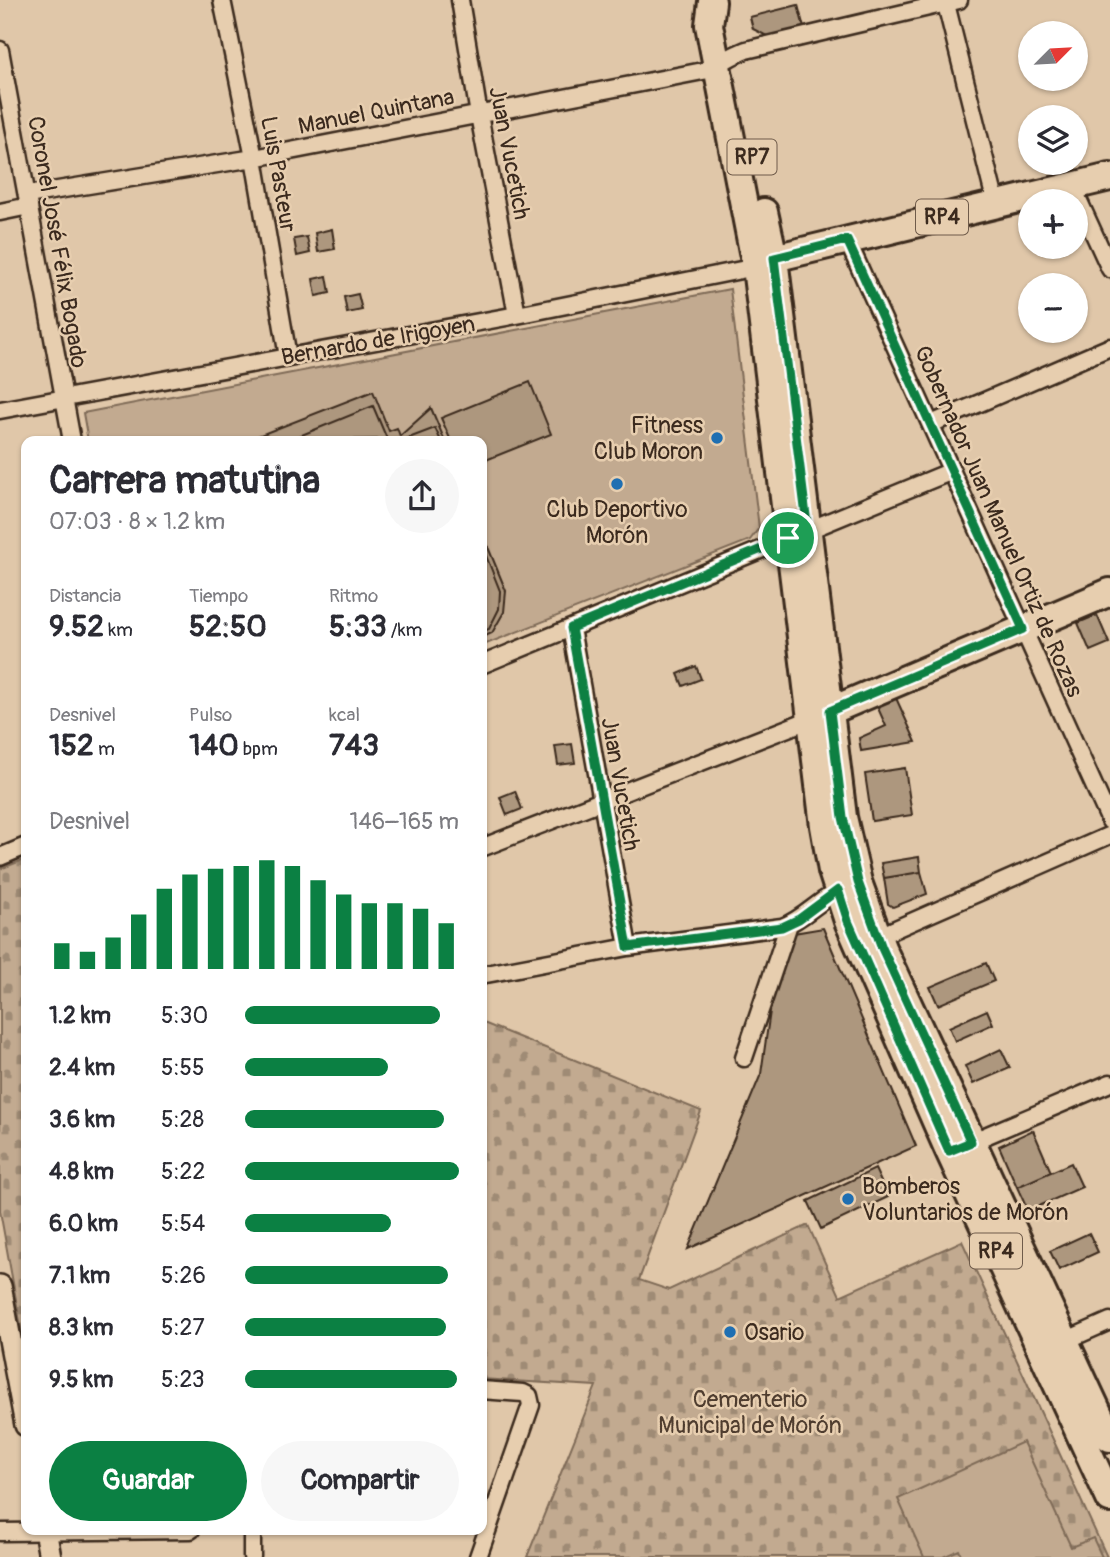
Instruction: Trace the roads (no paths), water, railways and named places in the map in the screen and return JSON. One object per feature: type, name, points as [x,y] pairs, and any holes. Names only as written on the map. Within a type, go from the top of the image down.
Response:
[{"type":"main road","name":"RP7","points":[[712,1],[709,25],[723,61],[765,262]]},
{"type":"main road","name":"Bernardo de Irigoyen","points":[[765,262],[1110,177]]},
{"type":"main road","name":"RP4","points":[[765,262],[821,715],[824,826],[848,886],[877,937],[960,1147]]},
{"type":"main road","points":[[821,715],[1110,592]]},
{"type":"main road","name":"RP4","points":[[848,886],[848,921],[960,1147],[1053,1346],[1110,1499]]},
{"type":"main road","name":"RP4","points":[[1053,1346],[1110,1438]]},
{"type":"street","name":"Luis Pasteur","points":[[222,0],[254,158],[288,357]]},
{"type":"street","name":"Juan Vucetich","points":[[460,0],[517,314]]},
{"type":"street","name":"Manuel Quintana","points":[[0,212],[28,201],[479,115],[723,61],[950,1]]},
{"type":"street","points":[[950,1],[996,204]]},
{"type":"street","name":"Coronel José Félix Bogado","points":[[0,50],[71,436]]},
{"type":"street","points":[[1072,186],[1110,269]]},
{"type":"street","name":"Gobernador Juan Manuel Ortiz de Rozas","points":[[847,240],[1110,821]]},
{"type":"street","name":"Bernardo de Irigoyen","points":[[0,410],[517,314],[765,262]]},
{"type":"street","points":[[931,424],[1110,347]]},
{"type":"street","points":[[487,663],[953,471]]},
{"type":"street","name":"Juan Vucetich","points":[[571,628],[628,947]]},
{"type":"street","points":[[487,846],[600,799],[821,715]]},
{"type":"street","points":[[877,937],[1110,835]]},
{"type":"street","points":[[0,857],[21,848]]},
{"type":"street","points":[[487,974],[628,947],[769,929],[789,924],[848,886]]},
{"type":"street","points":[[744,1058],[789,924]]},
{"type":"street","points":[[960,1147],[1110,1083]]},
{"type":"street","points":[[0,1286],[5,1336],[20,1360]]},
{"type":"street","points":[[1053,1346],[1110,1321]]},
{"type":"street","points":[[487,1390],[523,1393],[529,1396],[531,1405],[487,1523]]},
{"type":"street","points":[[0,1532],[21,1532]]},
{"type":"street","points":[[46,1535],[50,1557]]},
{"type":"street","points":[[252,1535],[252,1557]]},
{"type":"street","points":[[478,1557],[483,1535]]},
{"type":"place","name":"Fitness Club Moron","points":[[717,438]]},
{"type":"place","name":"Club Deportivo Morón","points":[[617,484]]},
{"type":"place","name":"Bomberos Voluntarios de Morón","points":[[848,1199]]},
{"type":"place","name":"Osario","points":[[730,1332]]},
{"type":"park label","name":"Cementerio Municipal de Morón","points":[[750,1412]]}]
